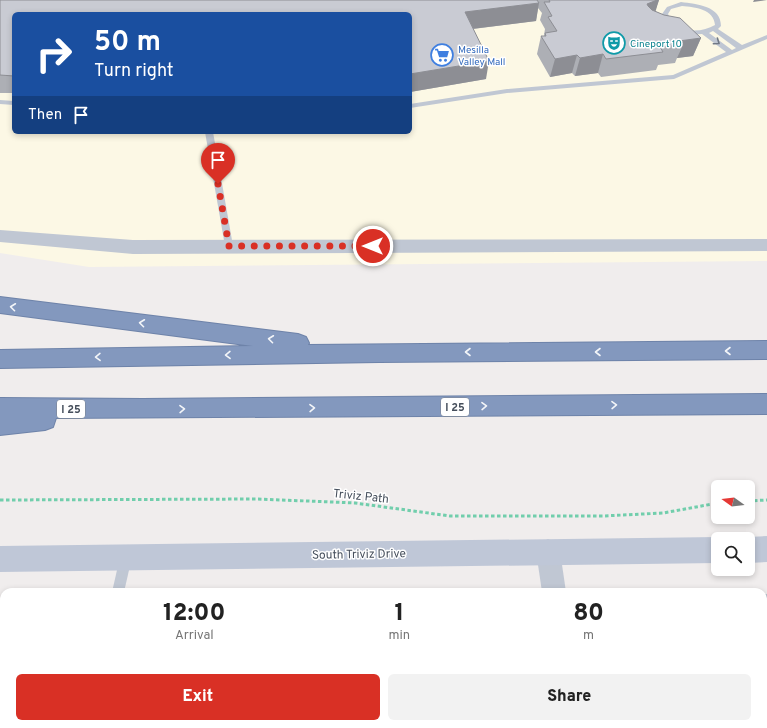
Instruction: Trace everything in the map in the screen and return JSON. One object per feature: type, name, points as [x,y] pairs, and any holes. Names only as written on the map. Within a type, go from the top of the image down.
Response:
[{"type":"highway","points":[[0,305],[379,353]]},
{"type":"highway","points":[[0,359],[379,353],[767,350]]},
{"type":"highway","name":"I 25","points":[[0,408],[143,410],[767,404]]},
{"type":"highway","points":[[0,425],[143,410]]},
{"type":"street","points":[[0,236],[133,247],[767,245]]},
{"type":"street","name":"South Triviz Drive","points":[[0,559],[711,550]]},
{"type":"street","points":[[548,551],[553,588]]},
{"type":"lane","points":[[682,4],[690,4],[706,9],[717,17],[719,21],[718,26],[714,29],[703,32],[690,32],[673,26],[667,21],[665,12],[669,8],[682,4]]},
{"type":"lane","points":[[714,29],[741,48]]},
{"type":"lane","points":[[703,32],[731,52]]},
{"type":"lane","points":[[412,106],[507,91],[674,77],[731,52],[766,39]]},
{"type":"lane","points":[[0,102],[12,103]]},
{"type":"lane","points":[[209,134],[229,246]]},
{"type":"lane","points":[[119,588],[126,557]]},
{"type":"path","name":"Triviz Path","points":[[0,500],[258,499],[355,503],[450,516],[603,516],[663,513],[711,504]]},
{"type":"path","points":[[755,500],[767,500]]},
{"type":"shaded area","points":[[0,0],[767,0],[767,261],[89,267],[0,253]]},
{"type":"building","name":"Mesilla Valley Mall","points":[[0,0],[537,0],[539,3],[465,12],[489,61],[412,74],[412,12],[12,12],[12,76],[0,75]]},
{"type":"building","name":"Cineport 10","points":[[549,0],[657,0],[647,4],[652,10],[664,15],[680,18],[701,38],[679,41],[683,45],[660,47],[663,52],[606,59],[603,54],[580,58],[577,55],[555,59],[541,36],[546,36],[545,33],[557,31],[548,17],[552,16],[544,2],[550,2]]},
{"type":"place","name":"Cineport 10","points":[[614,43]]},
{"type":"place","name":"Mesilla Valley Mall","points":[[442,55]]},
{"type":"route","points":[[218,184],[229,246],[373,246]]}]
